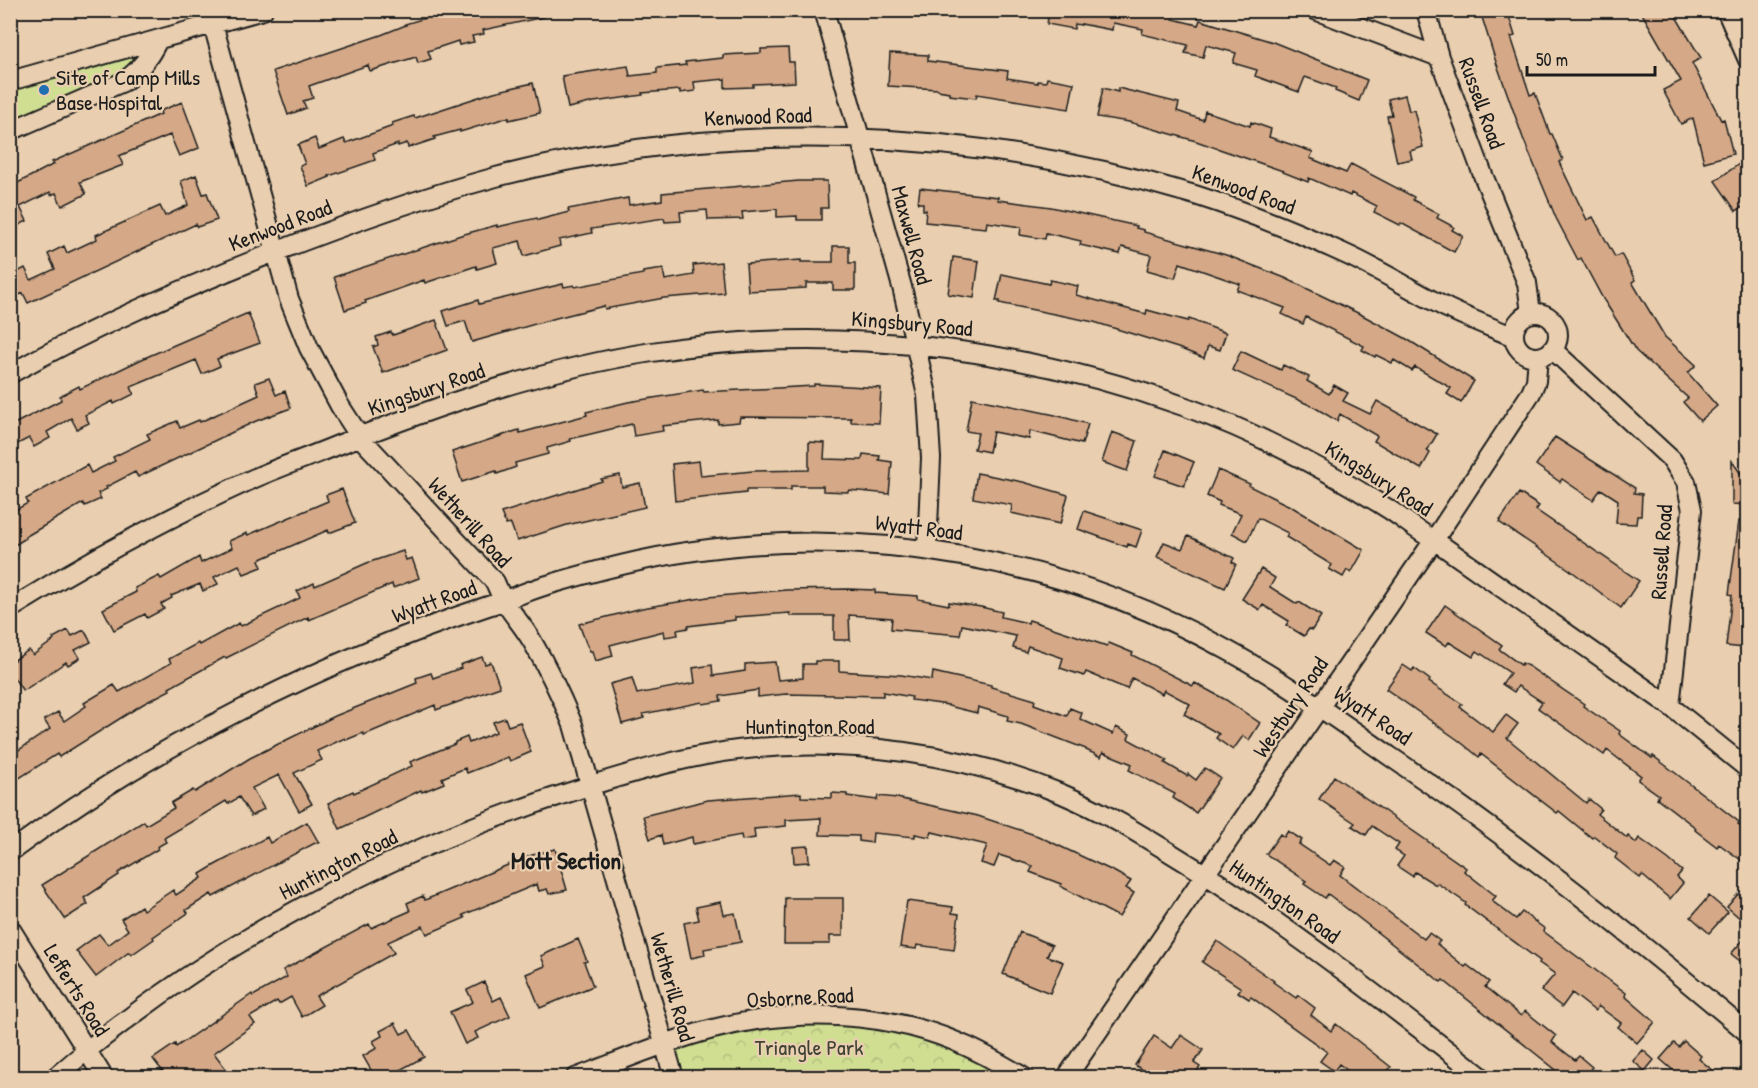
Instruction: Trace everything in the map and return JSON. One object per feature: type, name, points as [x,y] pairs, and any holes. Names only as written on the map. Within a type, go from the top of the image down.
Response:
[{"type":"street","points":[[10,81],[158,40],[211,17],[263,10]]},
{"type":"street","name":"Maxwell Road","points":[[824,10],[902,287],[927,395],[931,458],[927,549]]},
{"type":"street","points":[[1315,10],[1439,57]]},
{"type":"street","name":"Russell Road","points":[[1426,10],[1439,57],[1483,175],[1527,283],[1531,313]]},
{"type":"street","points":[[1726,10],[1748,60]]},
{"type":"street","points":[[1740,41],[1746,10]]},
{"type":"street","name":"Wetherill Road","points":[[211,17],[289,299],[309,348],[340,406],[360,436],[495,582],[503,602],[531,639],[558,688],[573,725],[675,1077]]},
{"type":"street","points":[[10,131],[123,82],[143,65],[158,40]]},
{"type":"street","name":"Kenwood Road","points":[[10,374],[46,354],[193,284],[317,236],[440,193],[579,159],[632,150],[703,142],[813,137],[1002,151],[1094,168],[1195,195],[1248,213],[1346,254],[1451,310],[1514,337]]},
{"type":"street","points":[[1514,337],[1517,325],[1526,315],[1545,314],[1556,323],[1559,337],[1546,353]]},
{"type":"street","name":"Russell Road","points":[[1514,337],[1516,344],[1525,354],[1546,353],[1672,460],[1686,482],[1692,510],[1670,706]]},
{"type":"street","name":"Kingsbury Road","points":[[10,609],[115,548],[246,482],[360,436],[529,379],[652,352],[727,344],[804,340],[915,345],[970,351],[1048,366],[1112,382],[1188,408],[1258,437],[1316,466],[1393,512],[1411,527],[1434,540],[1670,706],[1748,769]]},
{"type":"street","name":"Westbury Road","points":[[1066,1077],[1532,393],[1546,353]]},
{"type":"street","name":"Wyatt Road","points":[[10,852],[165,751],[254,704],[379,646],[540,587],[621,565],[686,552],[726,547],[826,542],[927,549],[1022,568],[1074,583],[1186,628],[1231,652],[1319,708],[1426,781],[1556,877],[1748,1034]]},
{"type":"street","name":"Huntington Road","points":[[54,1077],[86,1049],[134,1013],[252,936],[343,885],[451,836],[549,799],[666,762],[737,750],[803,745],[894,750],[985,768],[1061,794],[1135,830],[1229,889],[1366,987],[1483,1077]]},
{"type":"street","name":"Lefferts Road","points":[[10,928],[104,1077]]},
{"type":"street","name":"Osborne Road","points":[[574,1077],[712,1029],[767,1018],[827,1015],[865,1018],[920,1030],[967,1047],[1025,1077]]},
{"type":"green space","points":[[158,40],[137,72],[11,131],[11,81]]},
{"type":"green space","name":"Triangle Park","points":[[767,1018],[920,1030],[1025,1077],[674,1077],[665,1045]]},
{"type":"building","points":[[452,10],[543,10],[544,17],[483,30],[484,34],[472,36],[474,42],[459,45],[458,41],[428,51],[431,59],[418,63],[416,57],[370,71],[368,65],[309,86],[313,98],[303,101],[306,108],[288,115],[273,71],[381,35],[405,24]]},
{"type":"building","points":[[1041,10],[1163,10],[1175,13],[1173,19],[1198,25],[1200,20],[1273,42],[1367,80],[1359,101],[1335,91],[1336,88],[1305,77],[1299,92],[1255,76],[1257,70],[1233,63],[1236,53],[1206,45],[1203,57],[1185,53],[1188,45],[1142,34],[1143,29],[1113,23],[1112,30],[1081,24],[1075,24],[1074,29],[1047,24],[1048,18],[1041,16]]},
{"type":"building","points":[[1492,10],[1507,10],[1515,36],[1511,37],[1530,95],[1535,93],[1550,134],[1563,160],[1559,162],[1587,220],[1593,217],[1615,257],[1621,254],[1635,280],[1632,282],[1665,337],[1696,365],[1688,373],[1717,406],[1700,421],[1683,402],[1688,398],[1636,351],[1581,258],[1578,260],[1556,218],[1523,138],[1481,14]]},
{"type":"building","points":[[1640,10],[1672,10],[1701,58],[1692,63],[1721,120],[1724,119],[1733,154],[1704,162],[1693,118],[1681,124],[1663,90],[1681,81]]},
{"type":"building","points":[[788,48],[789,62],[794,62],[795,82],[725,88],[725,79],[694,82],[695,91],[642,93],[643,95],[568,108],[562,76],[628,66],[630,76],[657,73],[657,68],[686,65],[685,62],[723,58],[723,55],[761,53],[761,49]]},
{"type":"building","points":[[890,53],[928,55],[928,61],[1008,71],[1007,78],[1038,83],[1038,81],[1046,82],[1047,78],[1074,83],[1069,109],[977,94],[976,98],[949,95],[949,92],[938,89],[888,86]]},
{"type":"building","points":[[533,83],[540,113],[509,120],[509,117],[460,132],[460,130],[434,137],[435,139],[408,148],[407,143],[398,146],[398,144],[373,153],[375,160],[308,186],[300,166],[305,164],[298,145],[315,138],[319,149],[344,139],[346,143],[393,126],[392,123],[414,116],[415,118],[494,92]]},
{"type":"building","points":[[1103,88],[1118,92],[1118,88],[1179,103],[1177,111],[1203,120],[1205,111],[1250,126],[1251,122],[1271,129],[1269,137],[1313,152],[1310,158],[1346,173],[1351,164],[1414,197],[1413,200],[1439,214],[1437,218],[1454,227],[1452,230],[1463,236],[1454,252],[1401,223],[1400,225],[1374,212],[1377,206],[1351,193],[1350,196],[1309,178],[1308,182],[1196,141],[1129,122],[1097,117]]},
{"type":"building","points":[[1405,95],[1409,111],[1414,110],[1423,147],[1410,151],[1412,159],[1397,162],[1387,116],[1392,115],[1388,99]]},
{"type":"building","points":[[182,102],[199,148],[179,156],[170,135],[119,156],[123,165],[80,182],[86,194],[62,206],[56,193],[51,195],[50,192],[20,207],[27,221],[10,230],[10,187],[54,164],[52,162],[161,114],[160,111]]},
{"type":"building","points":[[1742,162],[1748,169],[1748,204],[1736,211],[1715,181]]},
{"type":"building","points":[[196,175],[203,194],[207,193],[217,220],[197,227],[196,224],[28,303],[23,293],[17,296],[10,283],[10,276],[25,268],[31,280],[55,269],[48,254],[64,246],[67,253],[97,239],[96,235],[160,206],[165,216],[188,205],[181,181]]},
{"type":"building","points":[[799,181],[827,181],[828,208],[821,208],[821,220],[797,220],[797,216],[777,217],[777,209],[742,212],[743,219],[708,220],[707,210],[680,212],[681,221],[665,222],[664,218],[591,229],[592,233],[559,240],[560,246],[524,256],[520,241],[493,248],[497,263],[477,269],[476,266],[425,283],[424,280],[345,310],[334,277],[461,235],[497,225],[497,227],[537,218],[538,220],[569,212],[568,209],[628,198],[629,205],[662,200],[662,193]]},
{"type":"building","points":[[920,188],[998,197],[998,200],[1051,207],[1137,226],[1136,228],[1144,232],[1226,255],[1285,278],[1362,315],[1405,338],[1474,381],[1461,403],[1447,394],[1451,388],[1415,367],[1412,371],[1394,360],[1392,363],[1376,355],[1375,357],[1362,350],[1364,346],[1306,317],[1303,324],[1282,314],[1285,308],[1237,290],[1240,284],[1180,263],[1175,278],[1147,270],[1151,255],[1122,247],[1120,254],[1080,245],[1081,241],[1046,233],[1045,239],[1020,235],[1021,227],[987,222],[986,228],[925,222],[926,210],[923,210],[923,203],[918,203]]},
{"type":"building","points":[[833,246],[849,246],[849,263],[855,263],[855,290],[833,290],[833,283],[806,283],[806,288],[748,291],[746,264],[801,260],[801,262],[833,262]]},
{"type":"building","points":[[953,257],[979,261],[974,298],[948,294]]},
{"type":"building","points":[[721,262],[724,293],[664,298],[605,309],[604,306],[472,342],[465,321],[448,326],[443,311],[478,300],[479,304],[563,284],[564,287],[574,285],[575,287],[663,269],[665,280],[694,275],[693,265]]},
{"type":"building","points":[[1002,274],[1049,284],[1050,280],[1078,286],[1076,295],[1146,314],[1147,310],[1188,321],[1189,319],[1226,333],[1220,350],[1208,346],[1204,358],[1094,322],[999,303],[1000,301],[996,301]]},
{"type":"building","points":[[248,313],[260,343],[217,359],[220,366],[202,374],[196,360],[131,387],[134,394],[114,404],[113,401],[85,415],[89,423],[77,429],[71,418],[47,432],[50,438],[34,447],[29,438],[10,448],[10,426],[61,400],[60,396]]},
{"type":"building","points":[[436,320],[447,350],[383,373],[373,347],[378,345],[376,337],[391,332],[393,335]]},
{"type":"building","points":[[1241,351],[1281,370],[1283,365],[1309,377],[1307,381],[1329,394],[1334,385],[1348,393],[1343,401],[1370,414],[1377,401],[1437,434],[1427,451],[1430,453],[1421,469],[1374,441],[1377,436],[1340,414],[1337,421],[1314,407],[1232,370]]},
{"type":"building","points":[[269,378],[276,395],[285,391],[291,408],[256,421],[138,477],[135,472],[98,493],[101,499],[85,506],[83,503],[10,548],[10,513],[28,503],[26,499],[87,465],[91,473],[115,461],[113,457],[150,439],[147,434],[177,421],[180,428],[199,420],[200,422],[259,395],[255,383]]},
{"type":"building","points":[[814,384],[881,388],[879,423],[851,422],[851,418],[740,417],[739,422],[718,424],[718,420],[662,426],[663,431],[634,436],[632,424],[570,439],[571,441],[547,448],[548,454],[515,463],[516,467],[462,482],[452,452],[519,430],[520,433],[587,415],[586,412],[628,402],[703,390],[704,392],[814,386]]},
{"type":"building","points":[[972,398],[1088,424],[1082,444],[1030,431],[1029,439],[993,432],[989,452],[974,449],[978,433],[966,431]]},
{"type":"building","points":[[1112,432],[1137,441],[1127,471],[1102,462]]},
{"type":"building","points":[[1555,437],[1635,488],[1634,493],[1642,494],[1641,516],[1637,516],[1636,524],[1616,523],[1618,500],[1601,489],[1593,500],[1562,479],[1560,482],[1536,465]]},
{"type":"building","points":[[809,442],[825,443],[824,459],[862,460],[863,454],[880,456],[879,460],[892,462],[889,494],[849,490],[848,492],[823,491],[823,486],[791,486],[791,490],[746,490],[746,493],[675,501],[672,464],[699,461],[701,476],[753,471],[809,470]]},
{"type":"building","points":[[1165,450],[1194,462],[1184,486],[1155,476]]},
{"type":"building","points":[[1732,461],[1748,484],[1748,505],[1732,504]]},
{"type":"building","points":[[1218,470],[1292,507],[1364,550],[1351,573],[1347,570],[1343,577],[1329,569],[1332,565],[1286,537],[1288,533],[1258,518],[1247,541],[1232,533],[1241,514],[1219,505],[1220,502],[1207,496]]},
{"type":"building","points":[[977,473],[1023,482],[1068,495],[1060,524],[1011,513],[1012,505],[973,498]]},
{"type":"building","points":[[620,475],[622,487],[640,483],[645,507],[567,525],[517,541],[511,524],[506,525],[501,513],[602,481],[601,479]]},
{"type":"building","points":[[342,489],[355,523],[329,533],[328,530],[259,560],[262,567],[244,574],[239,565],[214,577],[218,584],[203,591],[200,584],[171,596],[172,598],[161,604],[164,609],[147,618],[145,614],[114,630],[103,609],[136,592],[135,588],[159,576],[161,579],[199,557],[201,563],[232,548],[229,541],[328,501],[326,495]]},
{"type":"building","points":[[1519,493],[1539,506],[1536,510],[1639,581],[1621,608],[1499,522]]},
{"type":"building","points":[[1084,511],[1142,530],[1136,547],[1128,544],[1127,547],[1078,529]]},
{"type":"building","points":[[1739,521],[1748,522],[1748,633],[1746,632],[1744,648],[1726,646],[1732,595],[1729,594]]},
{"type":"building","points":[[1188,536],[1234,558],[1232,562],[1236,564],[1225,588],[1157,557],[1164,542],[1182,549]]},
{"type":"building","points":[[403,551],[406,560],[412,558],[419,578],[393,588],[392,584],[309,620],[308,617],[225,657],[169,688],[170,690],[143,704],[59,757],[57,754],[10,784],[10,756],[50,729],[44,720],[58,712],[64,721],[86,706],[84,703],[114,685],[119,692],[171,663],[169,659],[198,643],[199,645],[239,623],[241,626],[300,598],[297,591]]},
{"type":"building","points":[[1261,569],[1275,578],[1270,587],[1321,616],[1312,630],[1309,629],[1304,636],[1286,625],[1289,621],[1263,605],[1260,610],[1242,599]]},
{"type":"building","points":[[786,590],[875,590],[875,593],[918,596],[918,599],[949,605],[949,602],[981,607],[1002,612],[1001,617],[1028,623],[1029,620],[1107,646],[1109,643],[1133,653],[1132,655],[1193,686],[1195,683],[1260,723],[1249,740],[1243,736],[1233,750],[1216,738],[1219,734],[1184,714],[1190,704],[1164,690],[1162,694],[1132,678],[1127,689],[1086,672],[1084,676],[1060,668],[1063,658],[1028,646],[1026,652],[1013,648],[1016,636],[962,625],[960,635],[891,629],[892,618],[849,615],[850,640],[834,640],[834,616],[790,616],[790,613],[735,617],[735,620],[688,626],[688,628],[677,630],[678,635],[665,637],[664,631],[610,645],[613,656],[595,661],[579,624],[642,608],[708,597]]},
{"type":"building","points":[[1445,605],[1502,645],[1499,649],[1584,704],[1583,706],[1620,731],[1619,734],[1652,758],[1653,756],[1739,822],[1738,824],[1748,832],[1748,865],[1719,844],[1717,847],[1695,830],[1696,828],[1657,798],[1659,795],[1638,780],[1641,776],[1607,750],[1604,755],[1538,708],[1542,702],[1518,686],[1514,692],[1502,684],[1510,673],[1477,651],[1473,657],[1449,642],[1446,646],[1426,633]]},
{"type":"building","points":[[68,630],[72,636],[84,630],[91,642],[75,650],[80,658],[68,665],[66,662],[23,691],[10,672],[10,663],[29,650],[33,655],[54,640],[53,638]]},
{"type":"building","points":[[482,657],[485,664],[491,662],[500,687],[436,710],[435,705],[364,735],[363,733],[346,740],[345,738],[317,751],[322,760],[294,773],[312,804],[299,811],[279,775],[252,788],[264,809],[251,816],[239,797],[228,804],[226,801],[164,838],[166,842],[157,847],[158,849],[118,873],[119,875],[84,898],[88,904],[65,919],[42,885],[144,821],[146,825],[174,808],[171,803],[193,790],[195,792],[250,758],[335,716],[417,683],[416,678],[431,673],[433,678],[461,668],[460,665]]},
{"type":"building","points":[[815,661],[839,661],[839,671],[901,675],[932,680],[933,672],[991,685],[991,687],[1035,700],[1034,704],[1067,716],[1070,708],[1082,713],[1080,719],[1113,734],[1116,727],[1130,734],[1128,739],[1167,760],[1165,763],[1196,780],[1205,768],[1220,778],[1196,813],[1173,798],[1175,794],[1129,770],[1132,764],[1103,752],[1101,757],[1021,724],[1007,721],[1008,716],[978,707],[977,713],[883,692],[883,696],[786,694],[758,697],[758,690],[720,696],[721,701],[703,704],[702,702],[643,714],[644,718],[622,724],[610,684],[632,678],[637,694],[695,683],[693,668],[712,665],[713,676],[745,671],[745,664],[775,662],[778,680],[803,678],[803,664],[815,664]]},
{"type":"building","points":[[1403,665],[1412,671],[1414,668],[1430,680],[1429,682],[1462,704],[1460,707],[1493,732],[1506,715],[1518,724],[1507,738],[1586,803],[1589,799],[1601,809],[1597,814],[1627,838],[1628,836],[1636,843],[1639,838],[1682,871],[1677,877],[1683,883],[1670,899],[1642,875],[1640,878],[1615,858],[1617,854],[1594,836],[1592,838],[1481,754],[1479,757],[1386,689]]},
{"type":"building","points":[[505,718],[508,726],[520,722],[531,752],[510,761],[508,757],[467,773],[465,768],[442,778],[444,783],[422,792],[421,790],[340,829],[328,803],[412,766],[410,762],[455,744],[455,742],[467,737],[469,743],[496,732],[493,722]]},
{"type":"building","points":[[1334,776],[1466,868],[1464,871],[1496,896],[1492,901],[1516,919],[1522,912],[1545,929],[1543,931],[1626,993],[1625,996],[1655,1022],[1637,1043],[1618,1027],[1621,1023],[1598,1006],[1595,1011],[1572,993],[1562,1007],[1541,991],[1555,974],[1539,963],[1540,961],[1437,883],[1436,885],[1415,872],[1412,876],[1397,866],[1404,856],[1395,850],[1399,844],[1372,826],[1366,835],[1352,826],[1355,823],[1319,799]]},
{"type":"building","points":[[801,793],[801,797],[832,798],[832,793],[877,800],[878,796],[897,798],[978,816],[1038,836],[1115,872],[1131,881],[1126,888],[1134,893],[1119,917],[1060,886],[1061,884],[1030,872],[1033,866],[999,855],[994,867],[981,863],[987,845],[932,832],[930,837],[915,834],[915,837],[873,833],[872,843],[859,841],[859,836],[820,835],[821,818],[786,820],[786,826],[754,829],[755,838],[742,840],[741,835],[693,844],[692,837],[663,845],[661,835],[650,839],[643,816],[708,800]]},
{"type":"building","points":[[307,822],[319,843],[315,843],[213,897],[211,894],[186,910],[188,913],[153,937],[154,939],[131,955],[129,952],[96,977],[76,951],[99,934],[108,945],[128,930],[121,919],[141,906],[143,910],[173,890],[176,895],[202,878],[200,874],[215,865],[267,837],[270,843]]},
{"type":"building","points":[[1288,831],[1302,840],[1299,844],[1330,865],[1334,860],[1345,867],[1340,875],[1424,939],[1429,933],[1440,941],[1437,944],[1465,967],[1467,965],[1489,982],[1485,987],[1521,1016],[1525,1011],[1556,1036],[1552,1042],[1575,1060],[1579,1056],[1592,1067],[1584,1077],[1565,1077],[1443,980],[1441,982],[1328,894],[1325,898],[1304,884],[1306,881],[1266,854],[1280,834],[1284,837]]},
{"type":"building","points":[[808,846],[809,862],[794,863],[793,847]]},
{"type":"building","points":[[555,849],[567,890],[549,894],[547,889],[539,891],[537,884],[463,915],[465,918],[427,934],[423,926],[388,942],[394,953],[316,996],[322,1005],[302,1017],[291,997],[279,1004],[277,1001],[250,1017],[255,1024],[214,1053],[232,1077],[167,1077],[153,1059],[175,1044],[176,1047],[252,994],[253,996],[287,977],[283,970],[369,924],[371,928],[410,911],[407,903],[423,896],[425,900],[529,856]]},
{"type":"building","points":[[1738,894],[1748,902],[1748,925],[1727,907]]},
{"type":"building","points":[[1709,896],[1728,912],[1709,933],[1691,917]]},
{"type":"building","points":[[785,898],[843,898],[843,936],[830,936],[830,944],[784,944]]},
{"type":"building","points":[[907,901],[953,907],[952,913],[959,914],[954,950],[917,945],[916,949],[900,947]]},
{"type":"building","points":[[721,902],[724,915],[735,913],[741,942],[704,949],[705,955],[691,958],[684,923],[699,920],[696,907]]},
{"type":"building","points":[[1020,932],[1052,945],[1047,956],[1063,962],[1050,993],[1003,974]]},
{"type":"building","points":[[1748,934],[1748,967],[1731,954]]},
{"type":"building","points":[[578,939],[587,961],[584,962],[593,986],[540,1008],[526,974],[545,966],[541,956]]},
{"type":"building","points":[[1217,941],[1296,998],[1298,995],[1315,1008],[1311,1015],[1331,1031],[1336,1024],[1391,1067],[1383,1077],[1356,1077],[1339,1064],[1334,1071],[1320,1061],[1327,1052],[1251,997],[1249,999],[1238,992],[1241,988],[1202,962]]},
{"type":"building","points":[[484,982],[493,1001],[501,997],[510,1016],[475,1032],[478,1038],[465,1044],[450,1012],[473,1002],[467,990]]},
{"type":"building","points":[[395,1023],[401,1034],[409,1030],[424,1057],[387,1077],[375,1077],[363,1056],[377,1048],[373,1041],[382,1036],[380,1031]]},
{"type":"building","points":[[1181,1035],[1203,1050],[1194,1063],[1200,1067],[1193,1077],[1164,1077],[1151,1069],[1148,1074],[1135,1065],[1154,1036],[1172,1048]]},
{"type":"building","points":[[1684,1041],[1701,1056],[1699,1059],[1721,1077],[1693,1077],[1686,1071],[1681,1077],[1660,1059],[1674,1043],[1679,1047]]},
{"type":"building","points":[[1643,1050],[1654,1060],[1645,1071],[1633,1061]]},
{"type":"place","name":"Site of Camp Mills Base Hospital","points":[[44,90]]},
{"type":"district","name":"Mott Section","points":[[566,860]]}]
